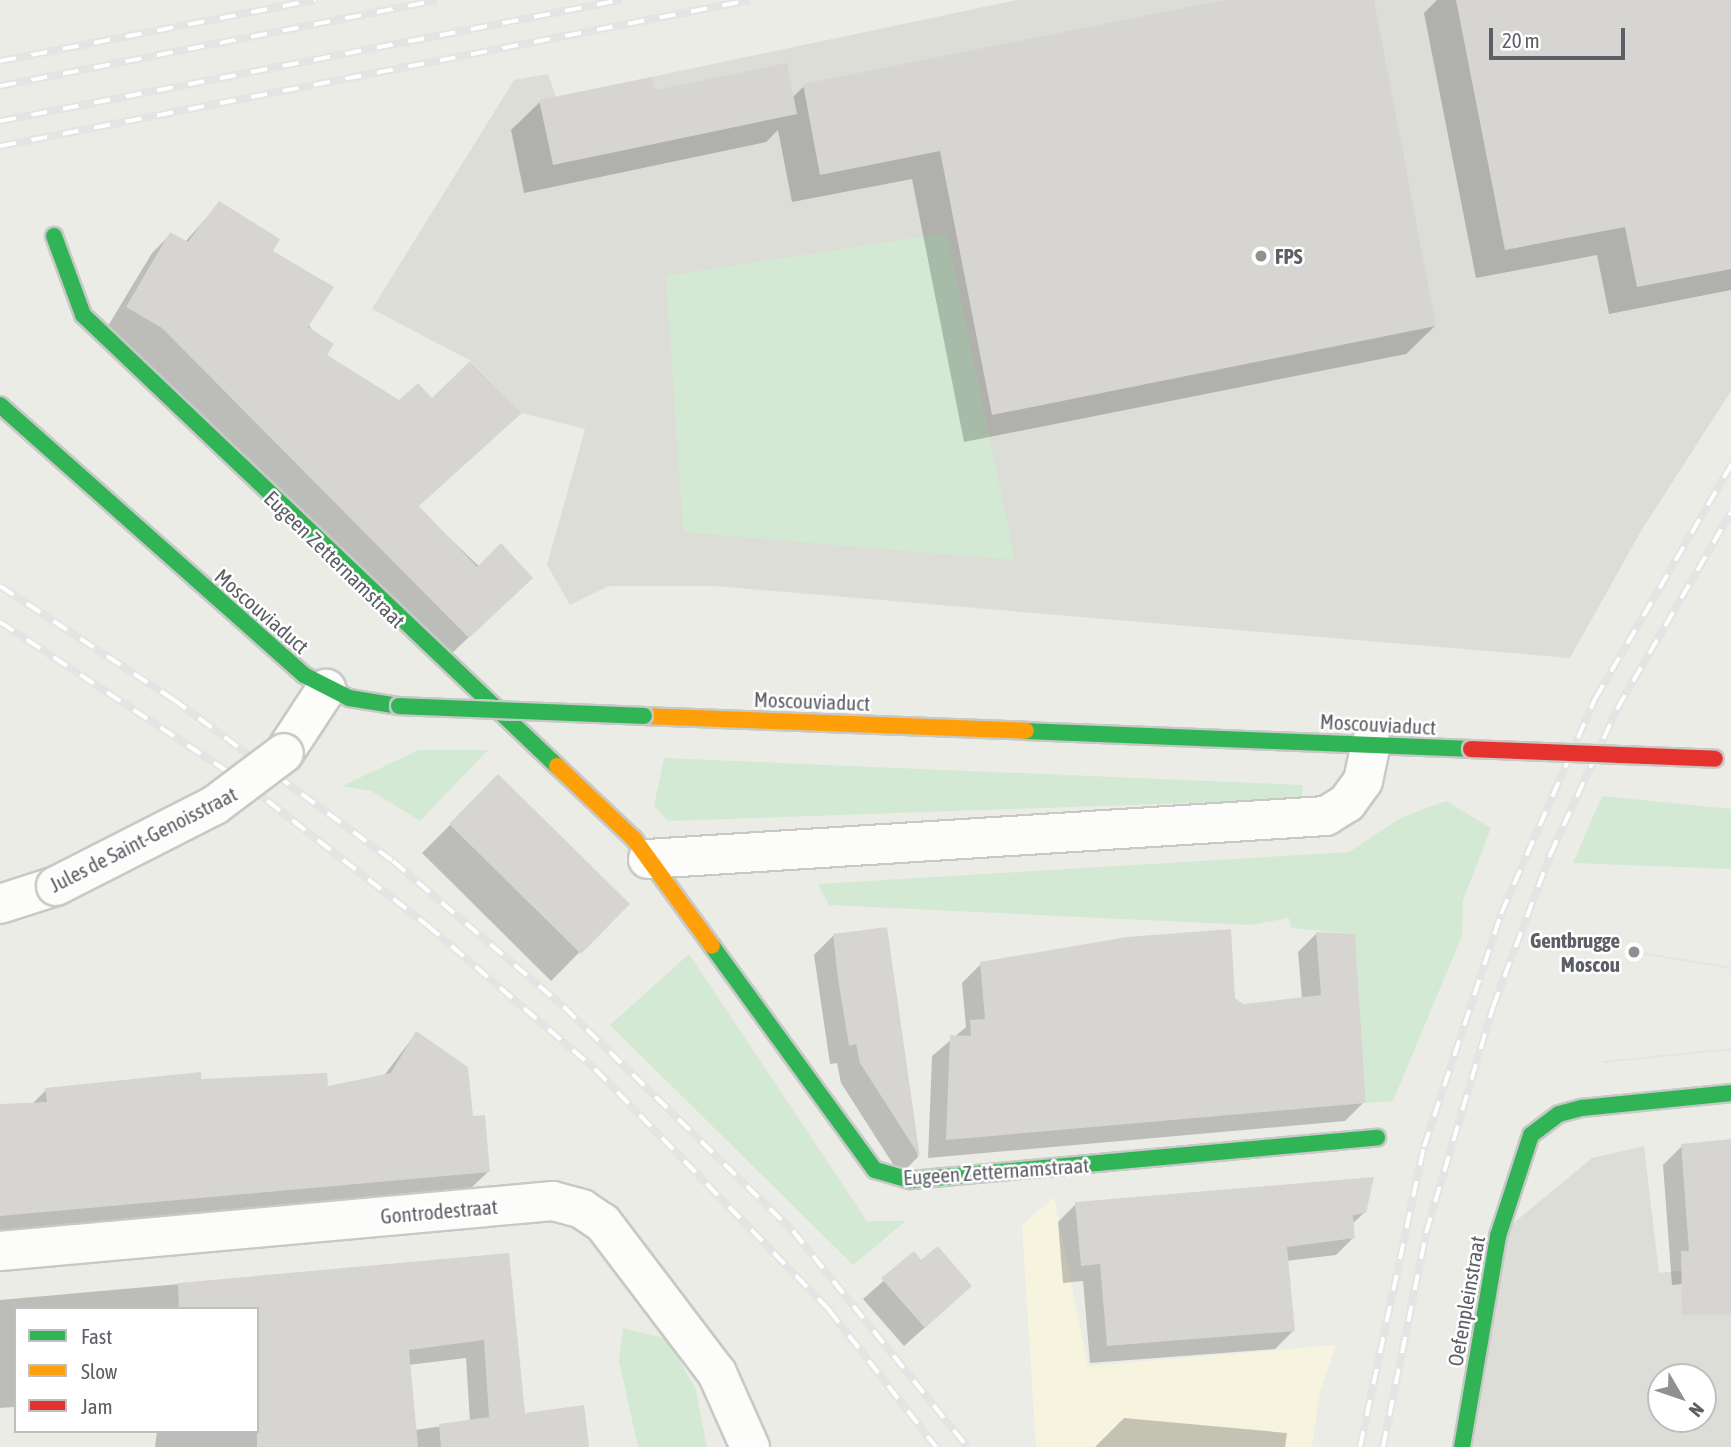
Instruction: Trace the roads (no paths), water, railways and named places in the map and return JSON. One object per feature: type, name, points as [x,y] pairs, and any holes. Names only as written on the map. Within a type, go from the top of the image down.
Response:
[{"type":"street","name":"Eugeen Zetternamstraat","points":[[54,236],[83,315],[648,859],[874,1170],[896,1180],[1377,1138]]},
{"type":"street","name":"Moscouviaduct","points":[[0,405],[275,653],[326,689],[399,706],[1723,759]]},
{"type":"street","name":"Jules de Saint-Genoisstraat","points":[[0,904],[56,886],[215,805],[284,753],[326,689]]},
{"type":"street","points":[[648,859],[1313,818],[1347,803],[1363,781],[1371,744]]},
{"type":"street","name":"Oefenpleinstraat","points":[[1462,1447],[1498,1236],[1518,1164],[1531,1135],[1559,1114],[1731,1093]]},
{"type":"street","name":"Gontrodestraat","points":[[0,1251],[553,1201],[582,1209],[603,1223],[717,1373],[750,1447]]},
{"type":"tram line","points":[[1634,952],[1731,968]]},
{"type":"tram line","points":[[1604,1062],[1731,1049]]},
{"type":"railway","points":[[0,61],[315,0]]},
{"type":"railway","points":[[0,86],[437,0]]},
{"type":"railway","points":[[0,121],[621,0]]},
{"type":"railway","points":[[0,146],[750,0]]},
{"type":"railway","points":[[1360,1447],[1424,1147],[1501,914],[1595,699],[1731,465]]},
{"type":"railway","points":[[1383,1447],[1426,1233],[1493,1007],[1550,855],[1617,709],[1731,512]]},
{"type":"railway","points":[[0,586],[173,699],[393,861],[564,1007],[793,1231],[967,1447]]},
{"type":"railway","points":[[0,622],[242,781],[427,925],[595,1069],[829,1310],[936,1447]]},
{"type":"place","name":"FPS","points":[[1261,256]]},
{"type":"place","name":"Gentbrugge Moscou","points":[[1634,952]]}]
